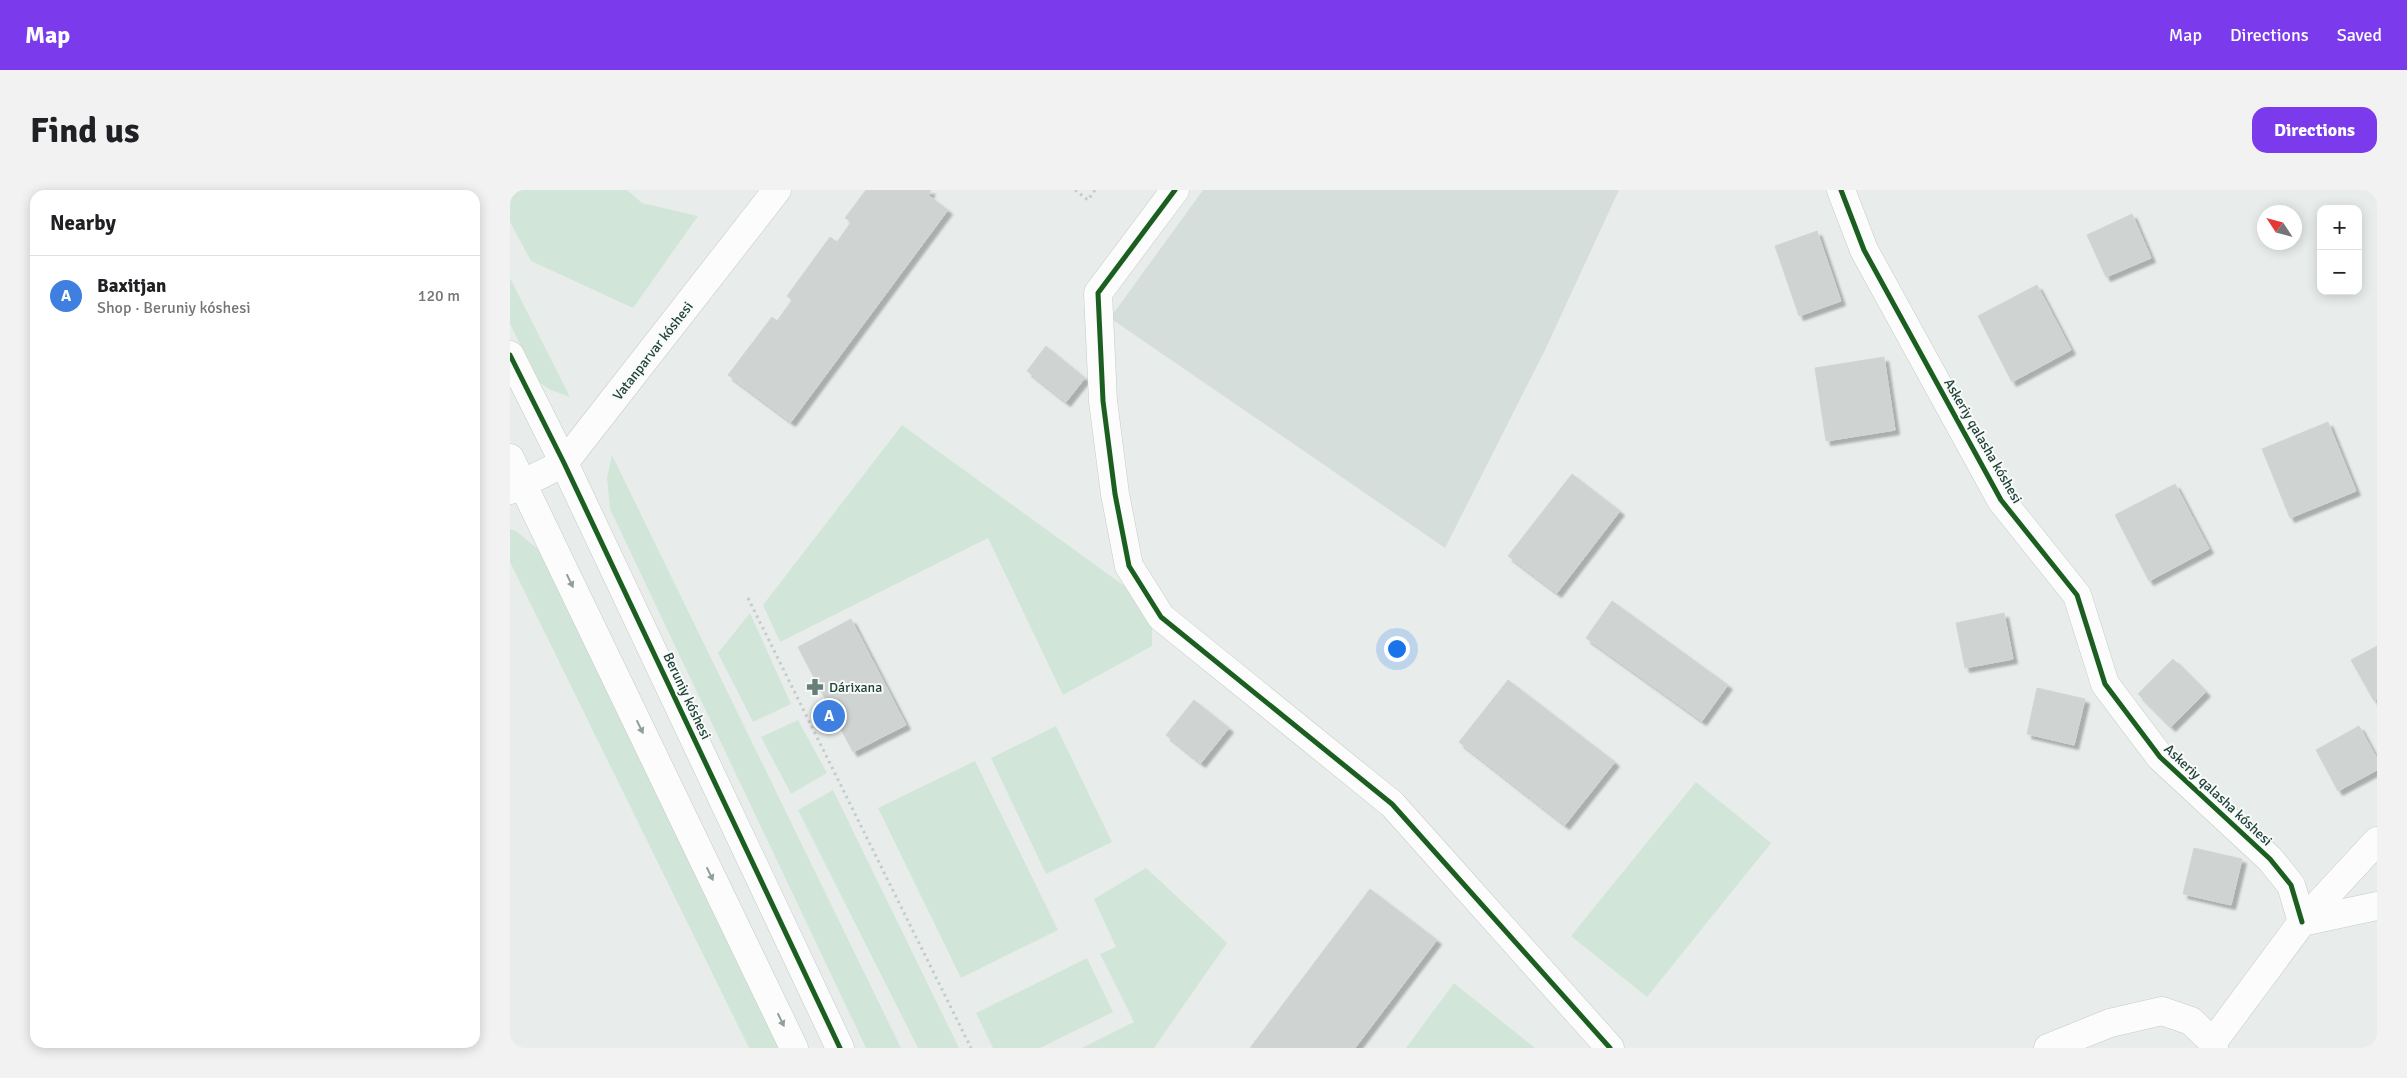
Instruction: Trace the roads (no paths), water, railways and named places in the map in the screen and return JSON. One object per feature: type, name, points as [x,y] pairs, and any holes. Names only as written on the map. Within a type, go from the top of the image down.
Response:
[{"type":"street","name":"Vatanparvar kóshesi","points":[[516,487],[564,463],[778,190]]},
{"type":"street","points":[[1175,190],[1098,293],[1103,402],[1115,494],[1129,566],[1161,617],[1392,804],[1610,1048]]},
{"type":"street","name":"Askeriy qalasha kóshesi","points":[[1841,190],[1864,250],[2001,500],[2077,595],[2105,684],[2160,757],[2270,859],[2286,878],[2291,885],[2302,922]]},
{"type":"street","name":"Beruniy kóshesi","points":[[510,355],[564,463],[840,1048]]},
{"type":"street","points":[[510,458],[516,487],[794,1048]]},
{"type":"street","points":[[2048,1048],[2110,1023],[2162,1011],[2191,1021],[2213,1045],[2302,922],[2377,841]]},
{"type":"street","points":[[2302,922],[2377,906]]},
{"type":"place","name":"Dárixana","points":[[815,687]]},
{"type":"place","name":"Baxitjan","points":[[829,716]]}]
